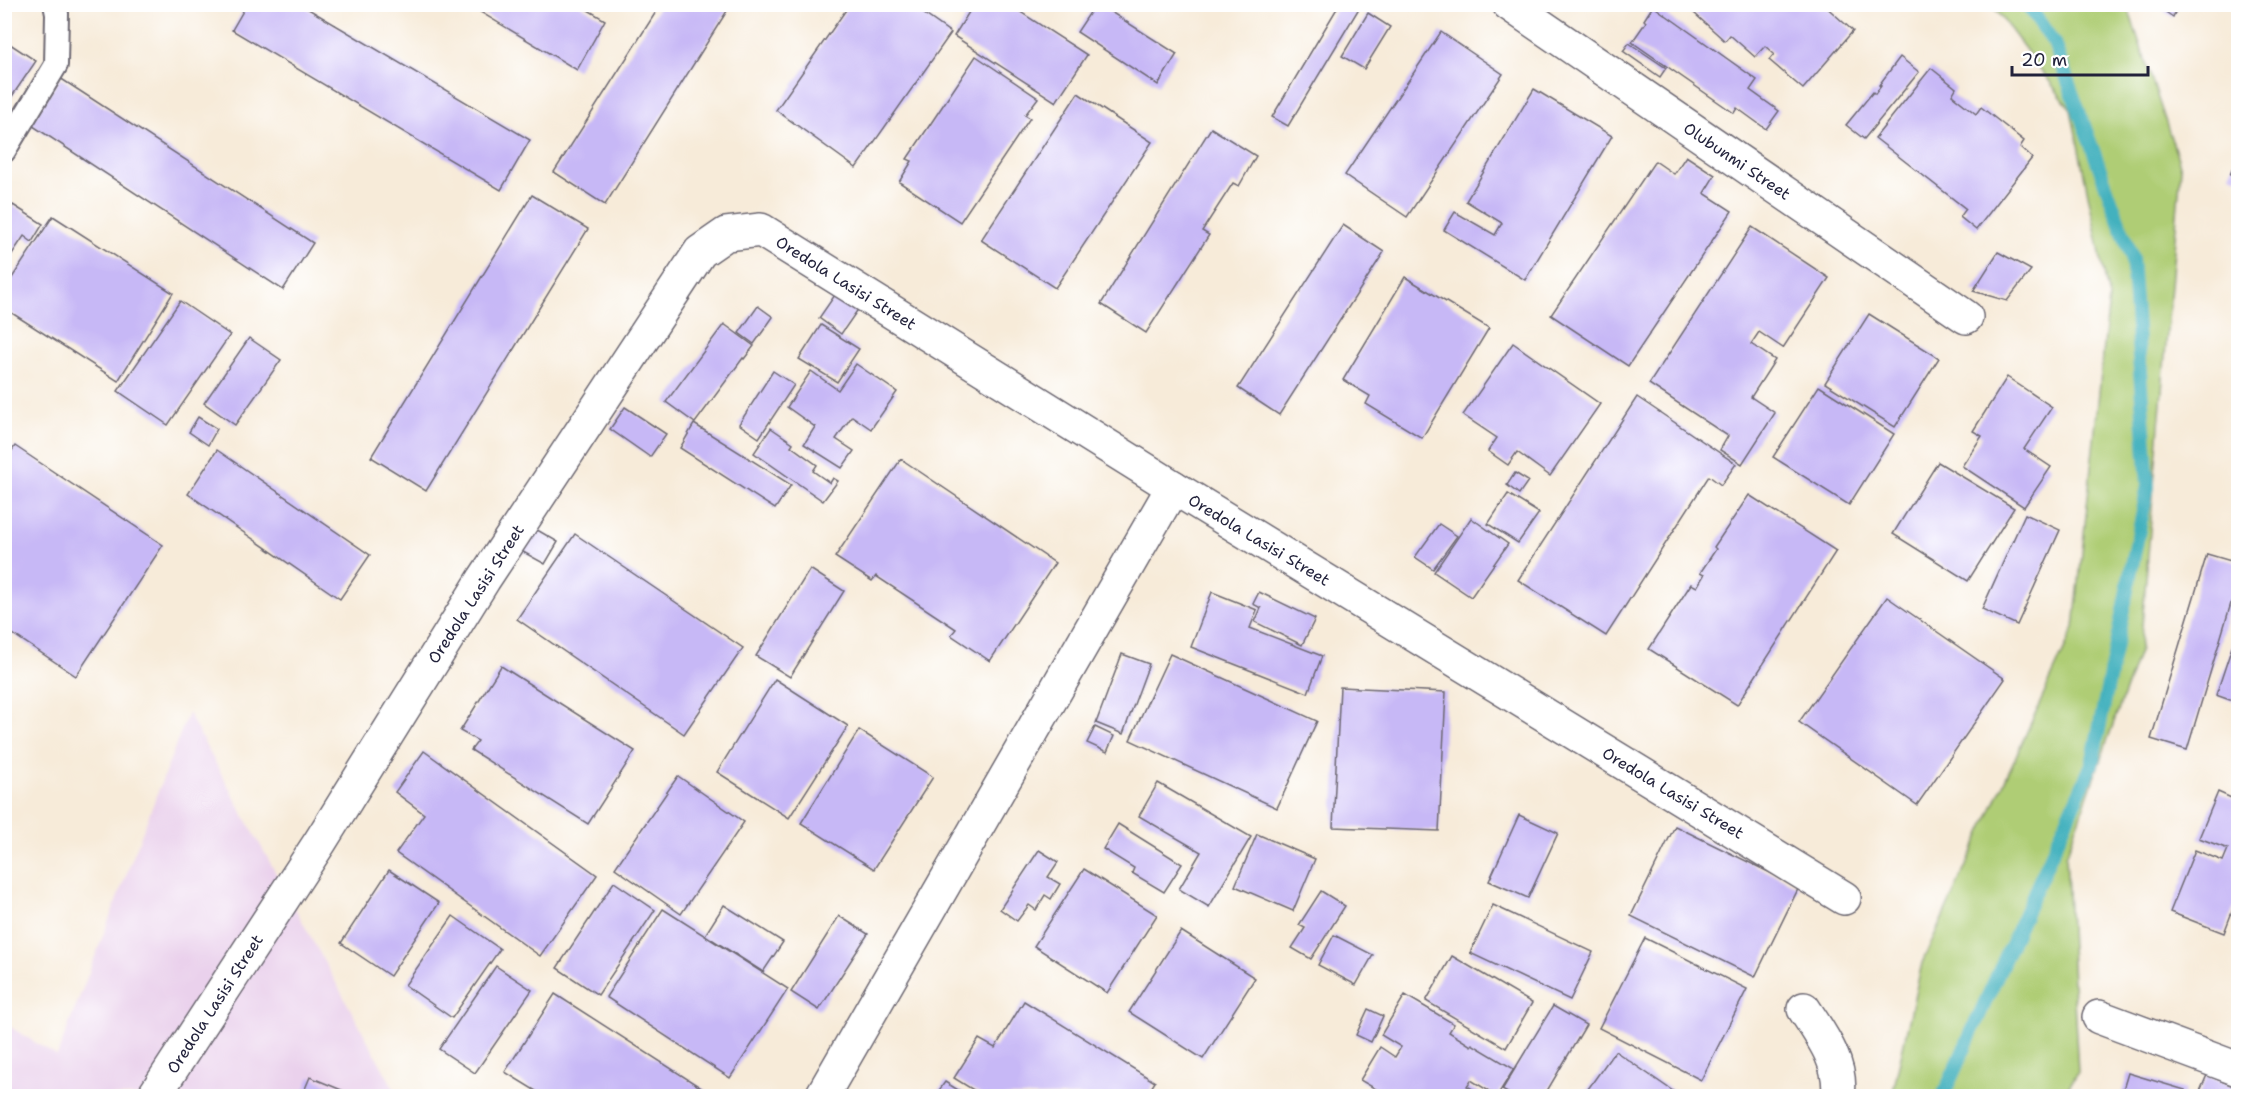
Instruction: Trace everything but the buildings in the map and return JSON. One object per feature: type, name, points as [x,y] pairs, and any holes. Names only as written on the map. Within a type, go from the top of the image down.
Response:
[{"type":"street","name":"Olubunmi Street","points":[[1509,4],[1548,15],[1966,317]]},
{"type":"street","name":"Oredola Lasisi Street","points":[[154,1096],[320,842],[484,579],[693,262],[700,252],[726,234],[761,230],[1173,487],[1844,898]]},
{"type":"street","points":[[822,1096],[1173,487]]},
{"type":"street","points":[[1804,1010],[1830,1050],[1840,1085],[1838,1096]]},
{"type":"street","points":[[2099,1017],[2238,1069]]},
{"type":"lane","points":[[4,151],[56,65],[56,4]]},
{"type":"shaded area","points":[[188,713],[398,1096],[5,1096],[4,1023],[57,1056]]},
{"type":"green space","points":[[1992,5],[2127,5],[2181,168],[2140,649],[2066,856],[2078,1072],[2063,1096],[1892,1096],[1922,963],[2074,628],[2109,298],[2071,110]]},
{"type":"waterway","points":[[1943,1096],[2092,764],[2148,486],[2132,257],[2054,43],[2027,4]]}]
